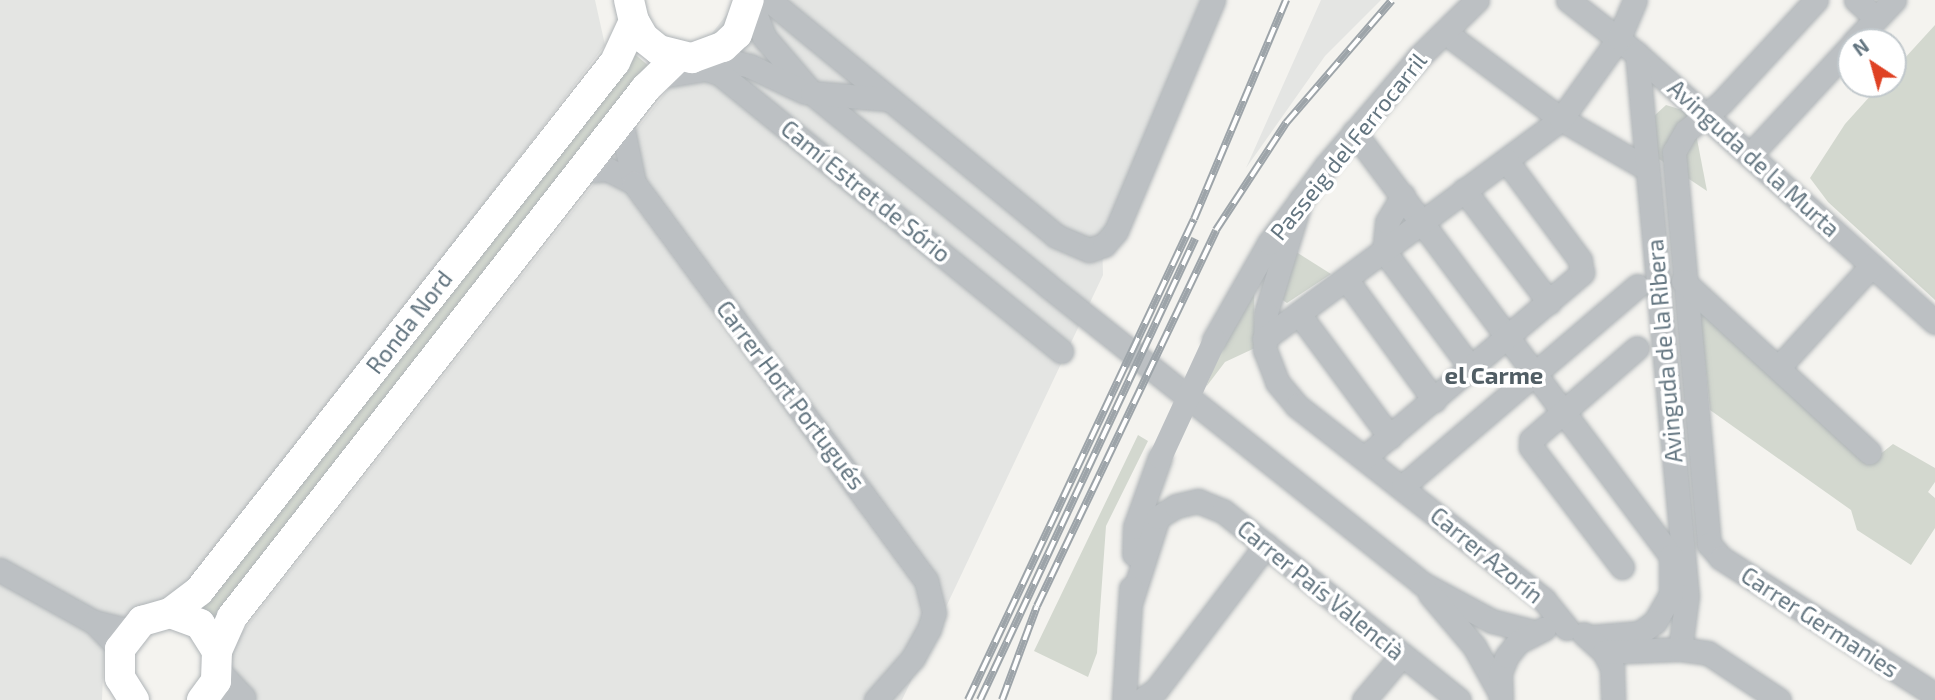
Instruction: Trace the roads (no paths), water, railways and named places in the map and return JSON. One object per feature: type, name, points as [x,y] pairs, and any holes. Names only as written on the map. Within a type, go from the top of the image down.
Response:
[{"type":"main road","name":"Ronda Nord","points":[[212,678],[232,617],[621,120],[680,63],[737,34],[749,0]]},
{"type":"main road","name":"Ronda Nord","points":[[123,672],[149,618],[170,613],[198,591],[615,62],[628,9]]},
{"type":"main road","points":[[628,9],[652,44],[680,63]]},
{"type":"main road","points":[[170,613],[200,624],[212,678]]},
{"type":"street","points":[[749,0],[764,37],[816,97],[1421,583],[1492,621],[1534,632],[1567,628],[1597,645],[1612,667],[1612,700]]},
{"type":"street","points":[[769,0],[1056,236],[1079,249],[1097,248],[1116,231],[1213,0]]},
{"type":"street","name":"Passeig del Ferrocarril","points":[[1131,601],[1135,527],[1160,457],[1213,340],[1262,254],[1354,132],[1443,31],[1477,0]]},
{"type":"street","name":"Avinguda de la Murta","points":[[1568,0],[1619,38],[1935,322]]},
{"type":"street","points":[[1264,339],[1562,119],[1619,38],[1635,0]]},
{"type":"street","name":"Avinguda de la Ribera","points":[[1709,544],[1683,281],[1674,152],[1678,140],[1704,113],[1721,103],[1816,0]]},
{"type":"street","points":[[1856,0],[1876,18]]},
{"type":"street","points":[[1867,28],[1894,0]]},
{"type":"street","points":[[1455,40],[1562,119],[1646,169]]},
{"type":"street","name":"Avinguda de la Ribera","points":[[1637,54],[1687,596],[1680,649]]},
{"type":"street","points":[[1750,155],[1837,61]]},
{"type":"street","points":[[680,63],[750,66],[816,97],[887,99]]},
{"type":"street","name":"Camí Estret de Sório","points":[[680,63],[719,73],[1061,351]]},
{"type":"street","name":"Carrer Hort Portugués","points":[[621,120],[634,183],[915,562],[929,587],[934,613],[920,646],[876,700]]},
{"type":"street","points":[[1354,132],[1662,541],[1672,570],[1671,594],[1655,622],[1639,633],[1597,645]]},
{"type":"street","points":[[1365,457],[1549,302],[1582,270],[1506,160]]},
{"type":"street","points":[[581,171],[607,169],[634,183]]},
{"type":"street","points":[[1464,190],[1549,302]]},
{"type":"street","points":[[1403,195],[1387,222],[1384,251],[1471,368]]},
{"type":"street","name":"Carrer Azorín","points":[[1301,199],[1269,302],[1264,339],[1272,372],[1286,395],[1544,600],[1567,628]]},
{"type":"street","points":[[1778,368],[1872,265]]},
{"type":"street","points":[[1346,279],[1434,400]]},
{"type":"street","points":[[1683,281],[1868,452]]},
{"type":"street","points":[[1403,486],[1637,286]]},
{"type":"street","points":[[1299,314],[1390,437]]},
{"type":"street","points":[[1622,567],[1531,447],[1534,434],[1637,348]]},
{"type":"street","name":"Carrer País Valencià","points":[[1131,601],[1150,531],[1158,517],[1176,506],[1198,501],[1223,511],[1459,700]]},
{"type":"street","name":"Carrer Germanies","points":[[1709,544],[1721,558],[1935,695]]},
{"type":"street","points":[[1141,700],[1156,690],[1266,545]]},
{"type":"street","points":[[0,570],[94,622],[123,672]]},
{"type":"street","points":[[1421,583],[1474,646],[1500,696]]},
{"type":"street","points":[[1124,700],[1131,601]]},
{"type":"street","points":[[1500,696],[1507,656],[1534,632]]},
{"type":"street","points":[[1597,645],[1707,653],[1779,700]]},
{"type":"street","points":[[1364,700],[1402,655]]},
{"type":"street","points":[[212,678],[247,698]]},
{"type":"railway","points":[[968,700],[1194,219],[1286,0]]},
{"type":"railway","points":[[1002,700],[1037,606],[1216,230],[1286,123],[1392,0]]},
{"type":"railway","points":[[980,700],[1195,239]]},
{"type":"district","name":"el Carme","points":[[1494,375]]}]
